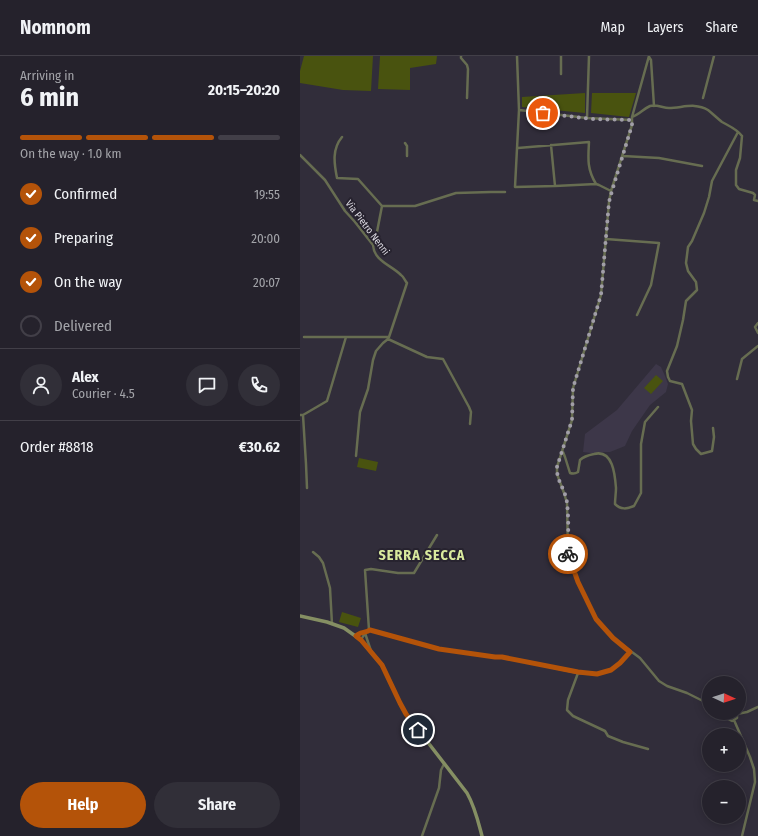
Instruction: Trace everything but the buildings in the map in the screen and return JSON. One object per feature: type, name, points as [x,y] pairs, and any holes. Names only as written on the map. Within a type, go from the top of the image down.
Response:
[{"type":"main road","points":[[300,616],[344,628],[361,640],[382,665],[406,714],[467,793],[476,813],[482,836]]},
{"type":"street","points":[[461,56],[468,69],[467,98]]},
{"type":"street","points":[[516,56],[519,110],[515,187],[596,184],[612,191]]},
{"type":"street","points":[[561,56],[561,74]]},
{"type":"street","points":[[587,118],[589,56]]},
{"type":"street","points":[[649,56],[651,60],[654,106]]},
{"type":"street","points":[[649,56],[632,119],[632,125],[609,202],[601,295],[573,388],[572,420],[557,467],[557,474],[567,502],[568,554],[578,582],[596,619],[613,638],[640,658],[659,681],[667,686],[702,700]]},
{"type":"street","points":[[703,98],[714,56]]},
{"type":"street","points":[[519,110],[587,118],[632,119],[651,106],[668,108],[687,106],[702,107],[728,124],[742,136],[740,158],[736,170],[736,185],[739,189],[753,193],[755,195],[754,200],[758,201]]},
{"type":"street","points":[[714,428],[712,451],[701,454],[693,444],[691,421],[692,410],[682,384],[670,381],[667,371],[677,346],[686,301],[696,290],[696,282],[688,271],[686,263],[688,247],[704,213],[712,181],[738,132]]},
{"type":"street","points":[[342,137],[337,143],[334,159],[337,178],[358,179],[382,206],[415,206],[456,193],[505,192]]},
{"type":"street","points":[[518,148],[589,142],[588,162],[591,176],[596,184]]},
{"type":"street","points":[[405,143],[407,146],[407,156]]},
{"type":"street","points":[[551,145],[556,186]]},
{"type":"street","name":"Via Pietro Nenni","points":[[300,155],[325,180],[345,211],[373,245],[379,258],[402,276],[407,283],[389,338]]},
{"type":"street","points":[[623,156],[660,158],[702,166]]},
{"type":"street","points":[[373,245],[376,238],[382,206]]},
{"type":"street","points":[[606,239],[659,243],[651,285],[638,315]]},
{"type":"street","points":[[758,322],[755,327],[758,334]]},
{"type":"street","points":[[304,336],[389,338],[427,357],[443,358],[470,407],[470,424]]},
{"type":"street","points":[[306,488],[306,464],[301,415],[327,401],[346,337]]},
{"type":"street","points":[[356,456],[360,412],[368,389],[373,360],[376,351],[389,338]]},
{"type":"street","points":[[737,379],[742,359],[758,346]]},
{"type":"street","points":[[562,452],[570,473],[573,474],[578,472],[580,460],[583,457],[598,453],[602,453],[607,456],[613,467],[616,490],[615,504],[622,508],[628,509],[634,506],[642,493],[640,444],[645,422],[658,407]]},
{"type":"street","points":[[370,630],[365,570],[371,569],[398,573],[414,573],[437,535]]},
{"type":"street","points":[[313,552],[323,563],[330,588],[332,624]]},
{"type":"street","points":[[356,636],[370,630],[439,649],[502,657],[578,672],[597,674],[611,670],[630,652]]},
{"type":"street","points":[[361,640],[365,632]]},
{"type":"street","points":[[365,632],[371,652]]},
{"type":"street","points":[[578,672],[568,700],[567,710],[573,716],[605,731],[608,736],[648,749]]},
{"type":"street","points":[[746,712],[758,707]]},
{"type":"street","points":[[734,720],[750,757],[754,769],[755,782],[742,836]]},
{"type":"street","points":[[422,836],[438,788],[441,770],[444,763]]},
{"type":"shaded area","points":[[656,364],[661,367],[668,384],[666,392],[650,405],[632,431],[625,446],[610,452],[583,452],[585,434],[617,410]]},
{"type":"green space","points":[[304,56],[373,56],[371,91],[343,90],[300,83],[300,71]]},
{"type":"green space","points":[[380,56],[437,56],[436,64],[410,68],[410,90],[378,89]]},
{"type":"green space","points":[[585,93],[585,113],[522,107],[522,97]]},
{"type":"green space","points":[[592,93],[636,93],[629,117],[591,113]]},
{"type":"green space","points":[[656,375],[663,381],[651,394],[644,388]]},
{"type":"green space","points":[[359,458],[378,462],[376,471],[357,467]]},
{"type":"green space","points":[[342,612],[361,618],[358,627],[339,622]]},
{"type":"way so far","points":[[543,113],[591,119],[632,120],[632,125],[609,202],[601,295],[573,388],[572,420],[557,467],[558,479],[567,502],[568,554]]},
{"type":"district","name":"SERRA SECCA","points":[[422,555]]},
{"type":"route","points":[[418,730],[406,714],[382,665],[356,636],[358,634],[370,630],[439,649],[502,657],[578,672],[597,674],[611,670],[630,652],[613,638],[596,619],[578,582],[568,554]]}]
